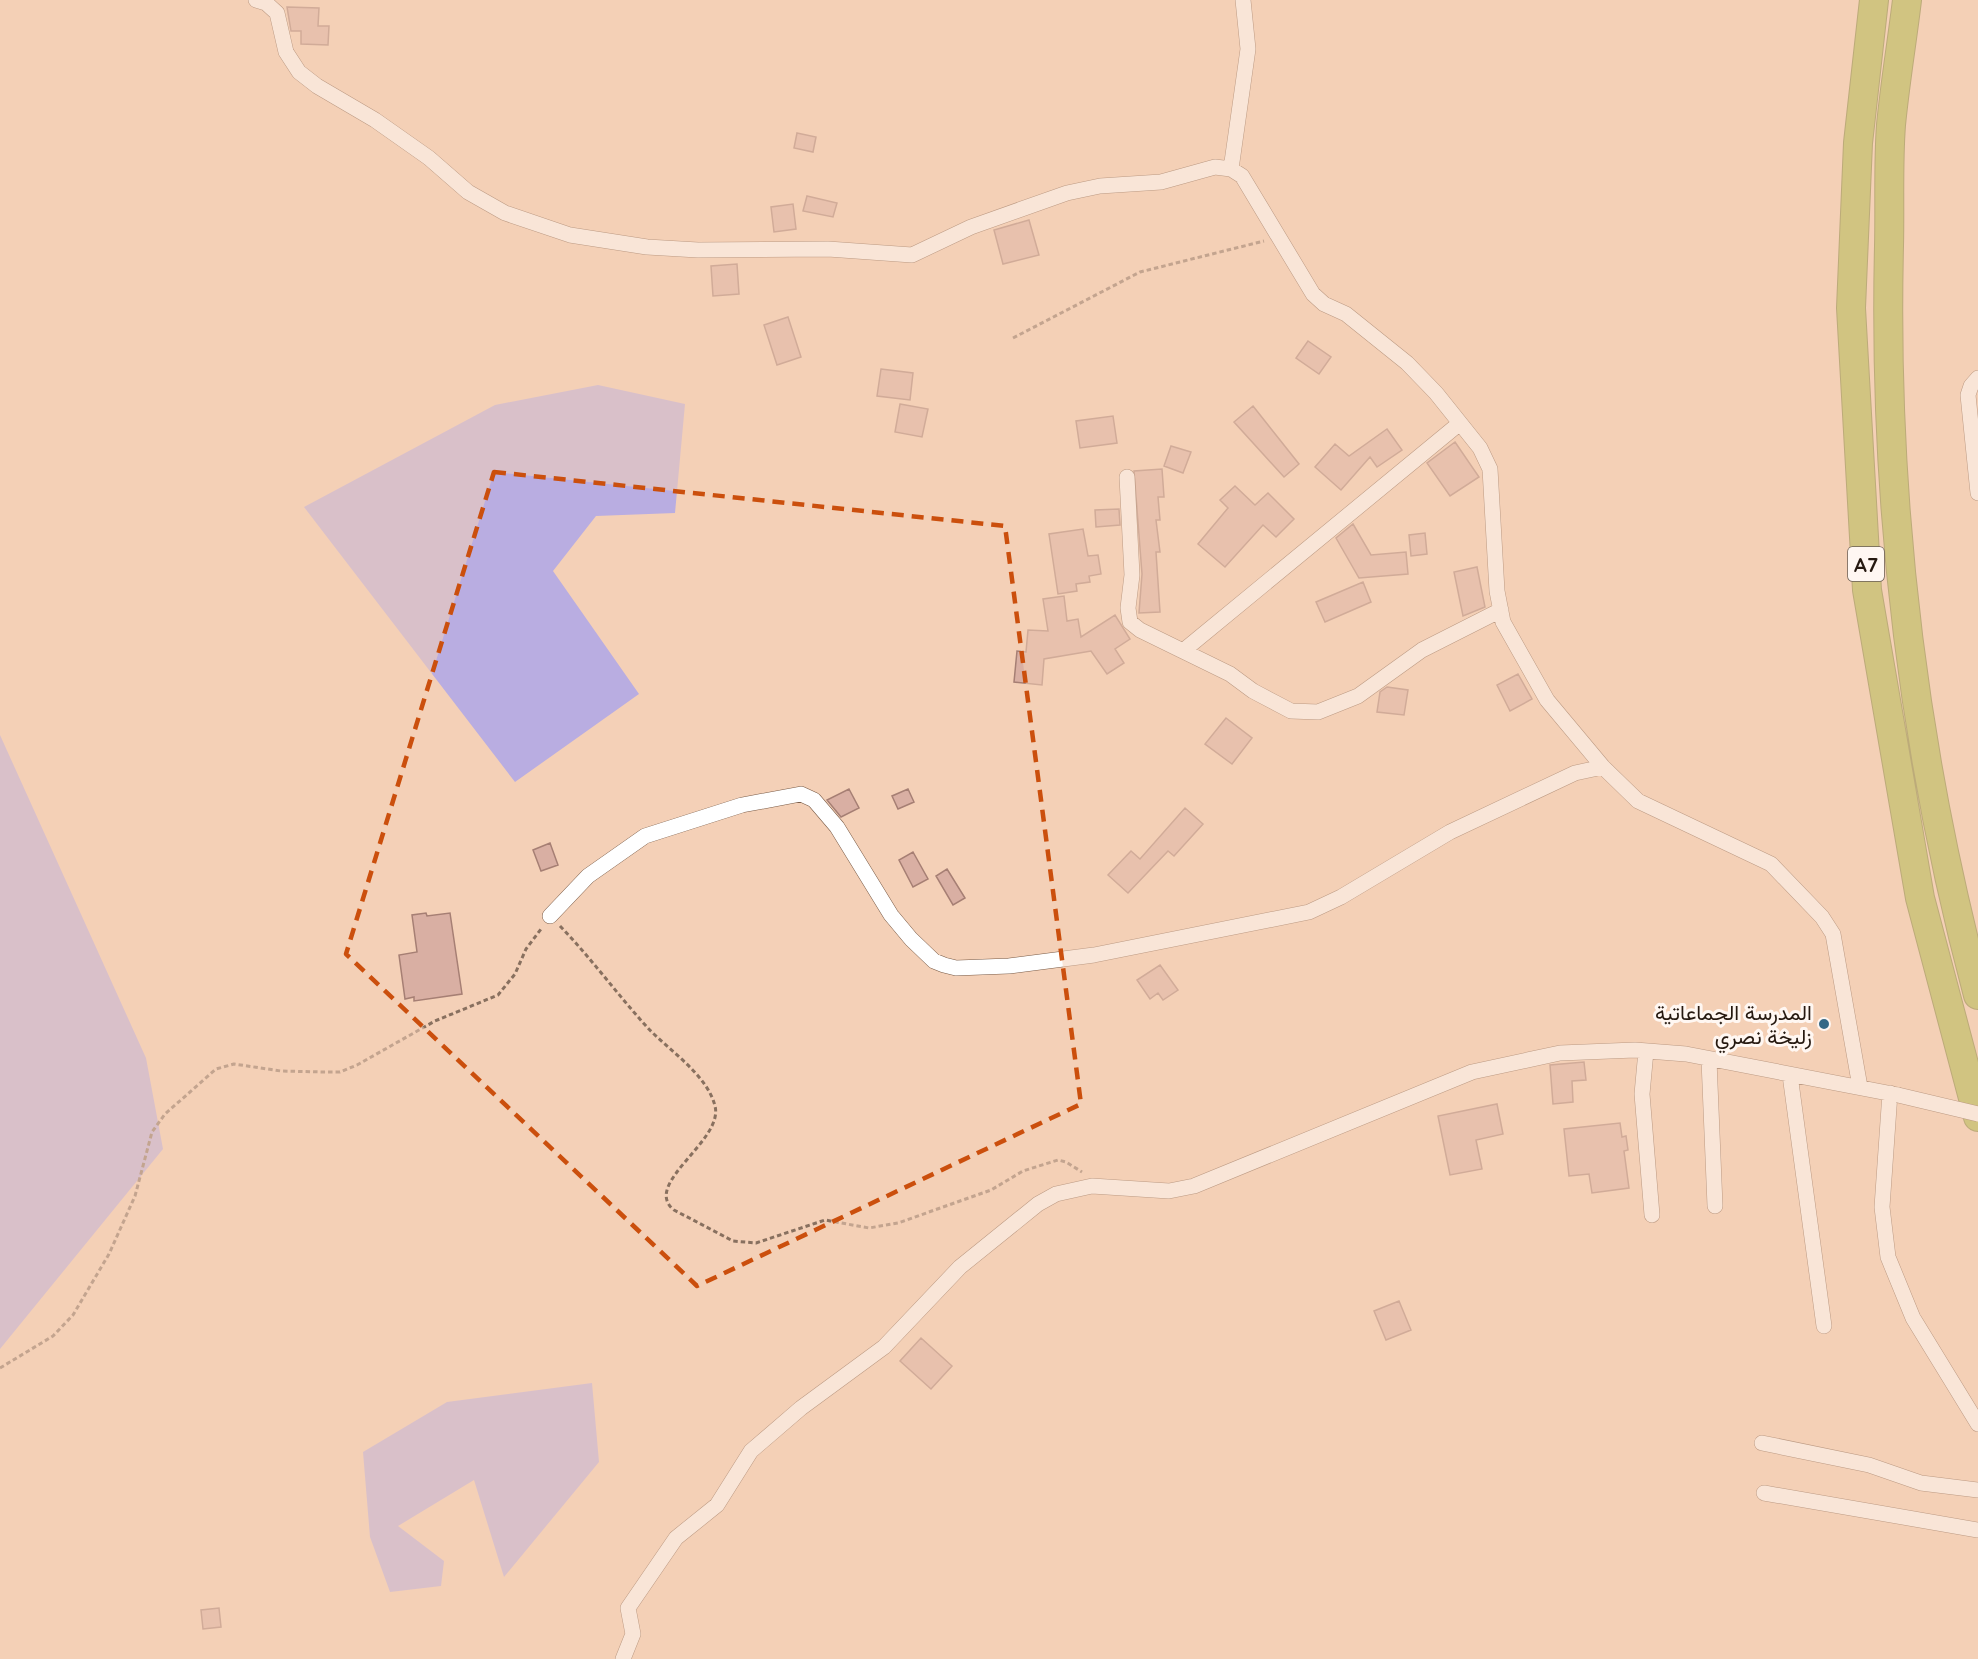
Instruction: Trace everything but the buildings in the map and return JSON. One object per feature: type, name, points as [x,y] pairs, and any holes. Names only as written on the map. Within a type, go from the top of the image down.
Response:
[{"type":"highway","name":"A7","points":[[1874,0],[1858,142],[1851,308],[1868,590],[1920,898],[1978,1116]]},
{"type":"highway","name":"A7","points":[[1907,0],[1891,126],[1887,327],[1890,458],[1917,693],[1944,853],[1978,996]]},
{"type":"street","points":[[256,0],[266,3],[277,14],[286,52],[299,72],[317,87],[375,120],[429,158],[468,192],[505,213],[570,235],[647,247],[698,250],[828,249],[912,255],[971,227],[1067,193],[1100,186],[1161,182],[1215,167],[1231,169],[1242,176],[1314,294],[1324,304],[1357,322],[1407,363],[1480,448],[1490,469],[1494,561],[1501,610],[1508,631],[1547,700],[1603,768],[1638,801],[1772,864],[1822,917],[1833,934],[1860,1087]]},
{"type":"street","points":[[1231,169],[1248,49],[1243,0]]},
{"type":"street","points":[[1978,378],[1971,386],[1968,395],[1978,493]]},
{"type":"street","points":[[1183,651],[1460,423]]},
{"type":"street","points":[[1127,477],[1132,575],[1128,616],[1130,622],[1140,630],[1230,674],[1253,691],[1291,711],[1318,712],[1358,696],[1422,650],[1501,610]]},
{"type":"street","points":[[550,916],[588,876],[645,836],[741,805],[801,794],[814,800],[837,827],[891,915],[934,961],[956,968],[1094,955],[1310,912],[1341,897],[1450,831],[1575,773],[1603,768]]},
{"type":"street","points":[[623,1659],[633,1634],[628,1608],[676,1538],[717,1504],[751,1451],[801,1408],[884,1347],[960,1267],[1038,1204],[1056,1194],[1092,1186],[1169,1191],[1194,1186],[1472,1072],[1560,1053],[1646,1051],[1708,1060],[1894,1094],[1978,1116]]},
{"type":"street","points":[[1646,1051],[1642,1094],[1652,1215]]},
{"type":"street","points":[[1708,1060],[1715,1206]]},
{"type":"street","points":[[1790,1075],[1824,1326]]},
{"type":"street","points":[[1894,1094],[1882,1207],[1888,1257],[1912,1318],[1978,1424]]},
{"type":"street","points":[[1762,1443],[1869,1466],[1921,1483],[1978,1490]]},
{"type":"street","points":[[1764,1493],[1978,1530]]},
{"type":"path","points":[[1012,338],[1140,272],[1234,246],[1279,238]]},
{"type":"path","points":[[0,1368],[53,1336],[73,1315],[109,1254],[135,1196],[152,1132],[165,1114],[216,1069],[234,1064],[281,1071],[340,1071],[372,1058],[435,1021],[498,995],[515,974],[526,948],[550,916],[710,1094],[716,1114],[714,1124],[708,1135],[674,1176],[666,1196],[668,1206],[733,1241],[756,1243],[825,1220],[869,1228],[898,1223],[984,1193],[1023,1171],[1058,1160],[1076,1167],[1092,1186]]},
{"type":"highlighted area","points":[[494,472],[1005,526],[1081,1104],[697,1286],[346,954]]},
{"type":"shaded area","points":[[598,385],[685,404],[675,513],[596,516],[553,571],[639,694],[515,782],[304,507],[495,405]]},
{"type":"shaded area","points":[[0,735],[146,1058],[163,1149],[0,1349]]},
{"type":"shaded area","points":[[592,1383],[599,1462],[504,1577],[474,1480],[398,1526],[444,1561],[441,1586],[390,1592],[370,1537],[363,1452],[447,1402]]},
{"type":"place","name":"المدرسة الجماعاتية زليخة نصري","points":[[1824,1024]]}]
